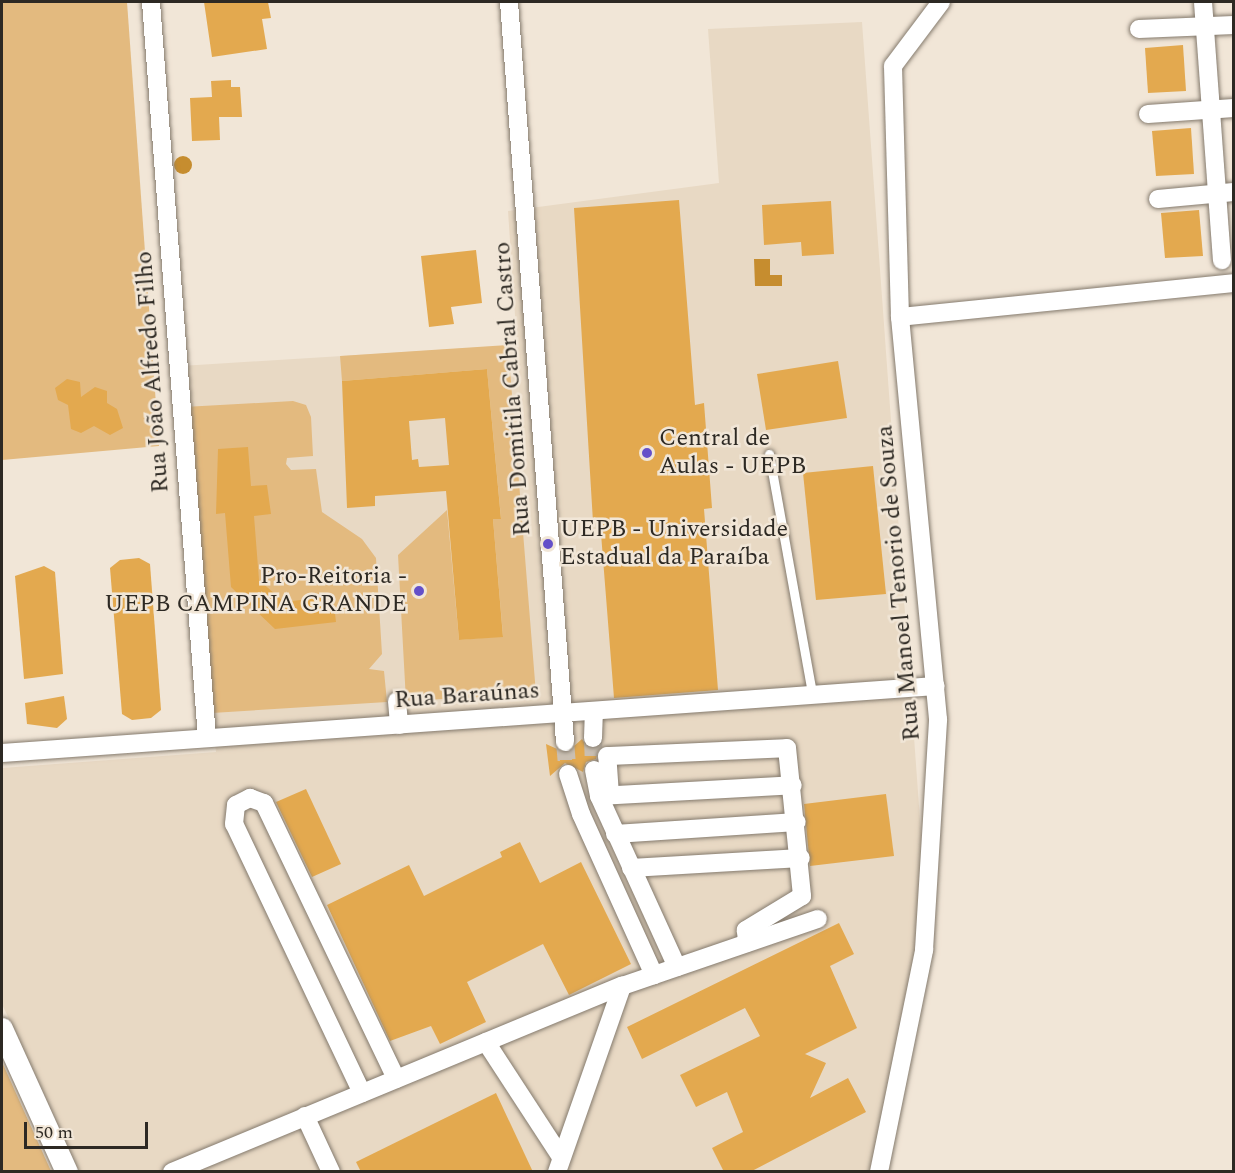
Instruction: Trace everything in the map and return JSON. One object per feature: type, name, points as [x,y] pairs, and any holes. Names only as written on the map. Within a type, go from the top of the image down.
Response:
[{"type":"street","name":"Rua João Alfredo Filho","points":[[151,2],[207,738]]},
{"type":"street","name":"Rua Domitila Cabral Castro","points":[[509,2],[561,713],[565,742]]},
{"type":"street","name":"Rua Manoel Tenorio de Souza","points":[[879,1172],[924,950],[936,824],[936,686],[900,317],[893,66],[941,2]]},
{"type":"street","points":[[1203,2],[1213,111],[1226,192],[1222,260]]},
{"type":"street","points":[[1139,30],[1233,25]]},
{"type":"street","points":[[1148,114],[1233,108]]},
{"type":"street","points":[[1158,200],[1226,192]]},
{"type":"street","points":[[900,317],[1233,283]]},
{"type":"street","name":"Rua Baraúnas","points":[[2,753],[936,686]]},
{"type":"street","points":[[397,702],[399,725]]},
{"type":"street","points":[[592,738],[594,711]]},
{"type":"street","points":[[604,796],[607,756],[785,747],[793,785],[801,858],[802,896],[746,930],[747,943]]},
{"type":"street","points":[[654,975],[569,776],[594,773],[604,796],[615,834],[677,967]]},
{"type":"street","points":[[604,796],[793,785]]},
{"type":"street","points":[[362,1093],[234,824],[233,811],[241,801],[255,797],[264,803],[396,1079]]},
{"type":"street","points":[[615,834],[797,822]]},
{"type":"street","points":[[631,868],[801,858]]},
{"type":"street","points":[[172,1172],[622,986],[818,919]]},
{"type":"street","points":[[559,1164],[622,986]]},
{"type":"street","points":[[2,1029],[67,1172]]},
{"type":"street","points":[[486,1042],[559,1164]]},
{"type":"street","points":[[305,1116],[331,1172]]},
{"type":"lane","points":[[769,453],[812,694]]},
{"type":"shaded area","points":[[127,2],[159,446],[2,460],[2,3]]},
{"type":"shaded area","name":"UEPB - Universidade Estadual da Paraíba","points":[[862,22],[922,847],[916,963],[870,1171],[79,1171],[2,1004],[2,768],[216,752],[181,366],[517,345],[508,211],[719,183],[708,29]]},
{"type":"shaded area","points":[[183,156],[189,159],[192,165],[189,171],[183,174],[177,171],[174,165],[177,159]]},
{"type":"shaded area","points":[[754,259],[770,259],[770,275],[782,275],[782,286],[755,286]]},
{"type":"shaded area","points":[[508,345],[536,694],[406,701],[398,555],[447,510],[459,640],[503,636],[493,519],[501,518],[487,369],[342,381],[340,356]]},
{"type":"shaded area","points":[[293,401],[306,405],[311,417],[313,456],[287,458],[286,464],[291,470],[316,469],[322,512],[362,539],[376,558],[382,654],[369,669],[384,671],[387,702],[212,713],[184,407]]},
{"type":"shaded area","points":[[2,1062],[51,1171],[2,1171]]},
{"type":"building","points":[[204,2],[268,2],[271,18],[262,19],[267,49],[212,57]]},
{"type":"building","points":[[1183,45],[1186,91],[1148,93],[1145,48]]},
{"type":"building","points":[[231,80],[231,87],[240,87],[242,117],[219,117],[220,140],[192,141],[190,98],[212,97],[211,81]]},
{"type":"building","points":[[1191,128],[1194,174],[1156,176],[1152,131]]},
{"type":"building","name":"Central de Aulas - UEPB","points":[[679,200],[695,405],[704,403],[712,508],[704,509],[718,690],[614,698],[600,521],[593,522],[574,208]]},
{"type":"building","points":[[831,201],[834,254],[802,256],[801,242],[764,245],[762,205]]},
{"type":"building","points":[[1199,210],[1203,256],[1165,258],[1161,213]]},
{"type":"building","points":[[476,250],[482,303],[451,307],[454,324],[429,327],[421,256]]},
{"type":"building","points":[[838,361],[847,418],[766,430],[757,374]]},
{"type":"building","points":[[487,369],[501,519],[493,519],[503,637],[459,640],[446,491],[375,496],[375,506],[347,508],[342,381]],"holes":[[[445,418],[449,465],[419,467],[418,459],[412,460],[409,421]]]},
{"type":"building","points":[[67,379],[80,382],[81,397],[95,387],[107,391],[107,403],[117,409],[123,428],[110,435],[94,426],[81,433],[71,429],[68,405],[58,400],[55,388]]},
{"type":"building","points":[[248,447],[251,486],[267,485],[271,514],[254,516],[259,580],[284,602],[333,596],[336,622],[275,629],[231,587],[225,513],[216,514],[218,449]]},
{"type":"building","points":[[873,466],[886,594],[816,600],[803,473]]},
{"type":"building","points":[[139,558],[150,564],[161,710],[151,718],[132,720],[122,714],[110,568],[120,560]]},
{"type":"building","points":[[44,566],[55,572],[63,674],[24,679],[15,576]]},
{"type":"building","points":[[64,696],[67,719],[57,728],[27,724],[25,703]]},
{"type":"building","points":[[582,739],[588,748],[599,747],[596,759],[586,762],[583,772],[565,763],[550,776],[546,744],[566,753]]},
{"type":"building","points":[[306,789],[341,864],[312,877],[276,802]]},
{"type":"building","points":[[886,794],[894,856],[810,866],[804,804]]},
{"type":"building","points":[[520,842],[540,883],[581,862],[631,964],[569,995],[543,944],[467,982],[486,1022],[440,1044],[431,1026],[390,1041],[327,905],[409,865],[424,896],[502,857],[500,852]]},
{"type":"building","points":[[839,923],[854,954],[830,966],[857,1028],[805,1054],[826,1063],[810,1098],[848,1078],[866,1112],[750,1172],[724,1172],[712,1148],[743,1132],[727,1092],[696,1107],[680,1075],[760,1036],[745,1008],[642,1059],[627,1027]]},
{"type":"building","points":[[496,1093],[533,1172],[361,1172],[356,1162]]},
{"type":"tunnel","points":[[593,738],[594,770]]},
{"type":"tunnel","points":[[565,742],[568,774]]},
{"type":"place","name":"Central de Aulas - UEPB","points":[[647,453]]},
{"type":"place","name":"UEPB - Universidade Estadual da Paraíba","points":[[548,544]]},
{"type":"place","name":"Pro-Reitoria - UEPB CAMPINA GRANDE","points":[[419,591]]}]
